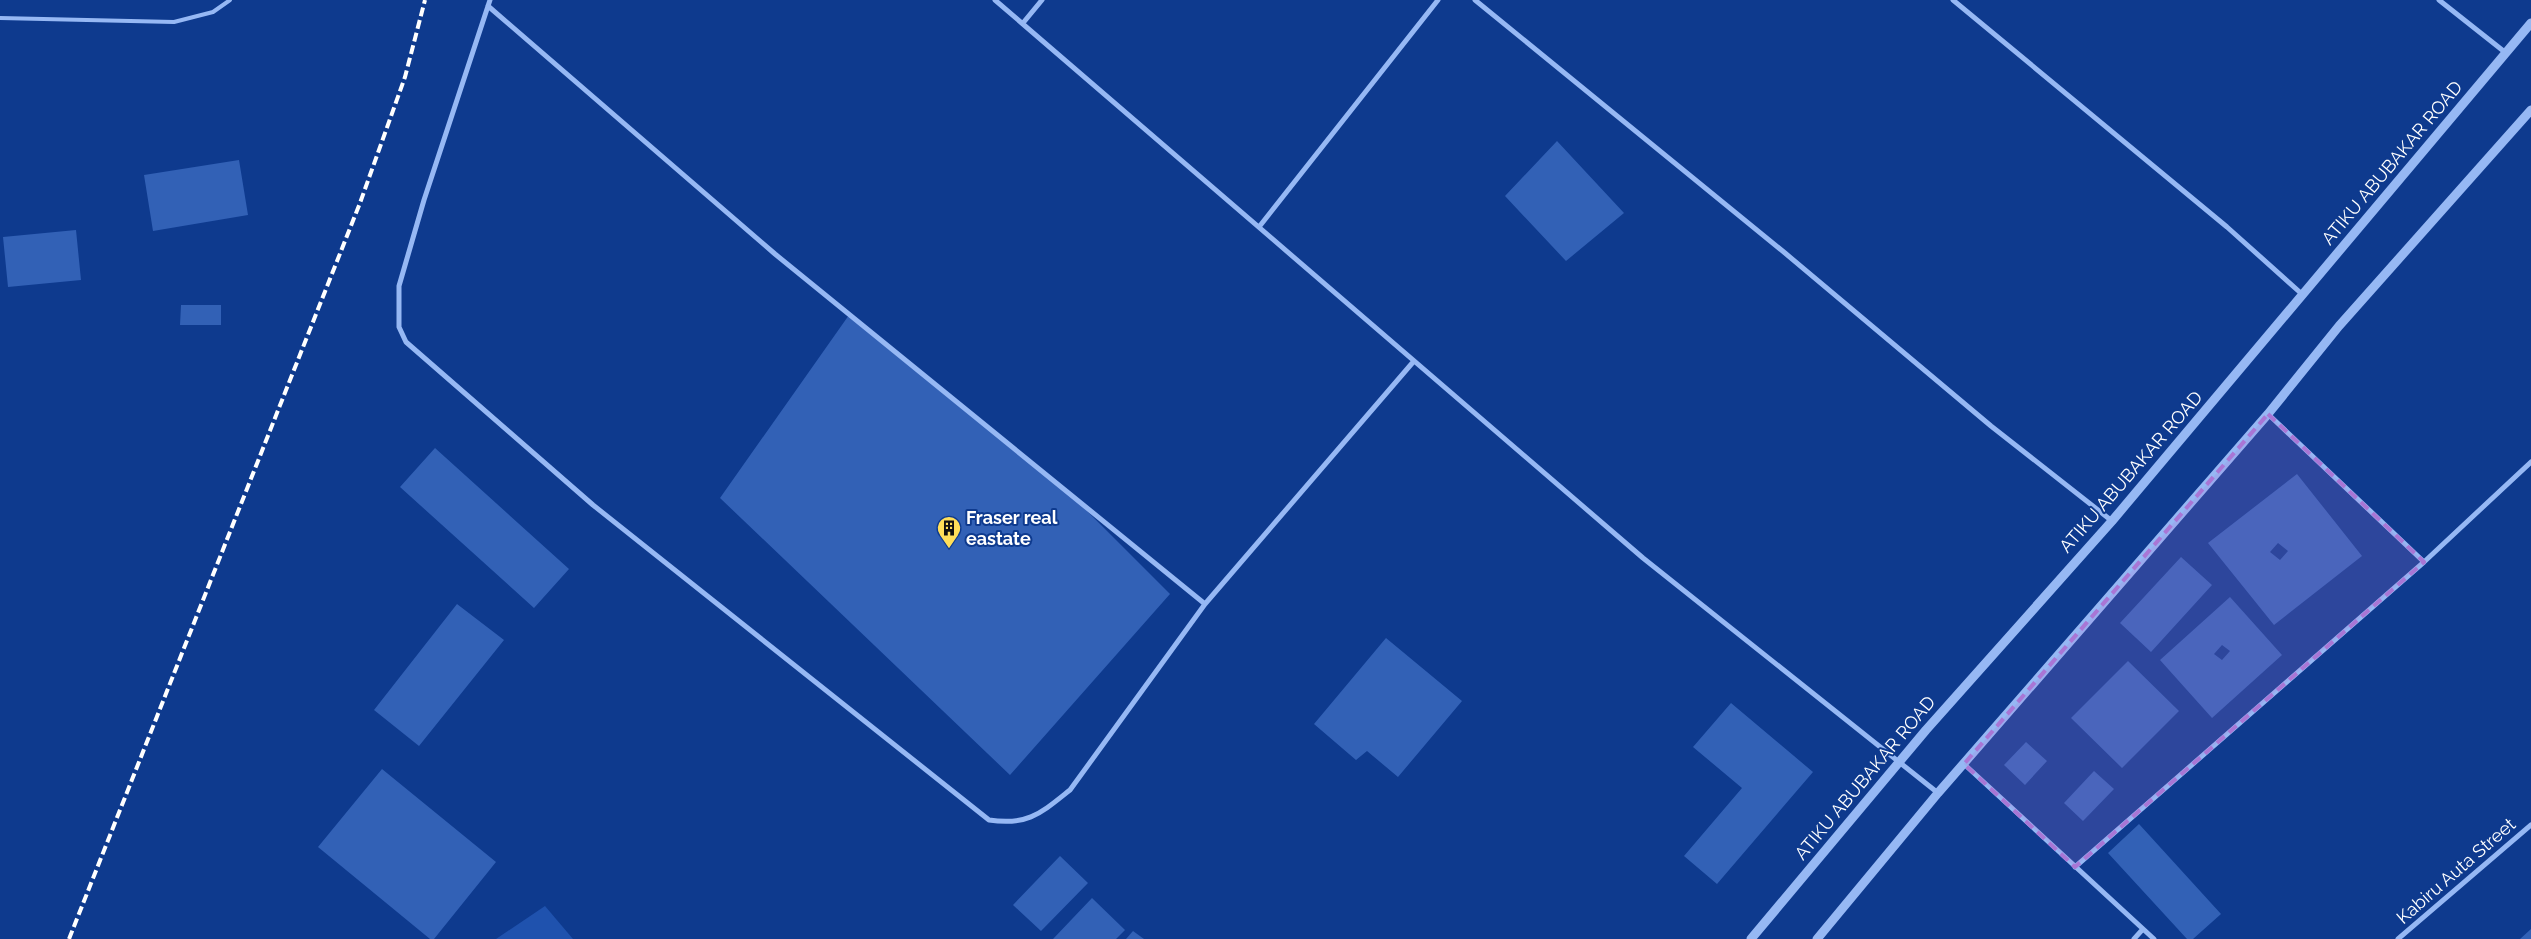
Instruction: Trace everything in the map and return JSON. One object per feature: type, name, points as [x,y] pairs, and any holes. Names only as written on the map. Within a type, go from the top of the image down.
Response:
[{"type":"street","points":[[995,0],[1643,558],[1938,792]]},
{"type":"street","points":[[1023,23],[1042,0]]},
{"type":"street","points":[[1259,227],[1438,0]]},
{"type":"street","points":[[1475,0],[1785,253],[1991,426],[2112,520]]},
{"type":"street","points":[[1953,0],[2227,227],[2303,295]]},
{"type":"street","points":[[2439,0],[2506,53]]},
{"type":"street","points":[[1205,604],[783,260],[489,3],[424,200],[399,286],[399,327],[406,342],[593,505],[988,820],[1009,823],[1031,818],[1042,813],[1070,790],[1205,604],[1414,361]]},
{"type":"street","name":"ATIKU ABUBAKAR ROAD","points":[[1751,939],[1899,761],[2112,520],[2531,23]]},
{"type":"street","points":[[1817,939],[1938,792],[2268,414],[2339,326],[2531,110]]},
{"type":"street","points":[[2268,414],[2424,562]]},
{"type":"street","points":[[2075,866],[2424,562],[2531,462]]},
{"type":"street","points":[[1964,764],[2154,939]]},
{"type":"street","name":"Kabiru Auta Street","points":[[2398,939],[2531,825]]},
{"type":"street","points":[[2134,939],[2143,929]]},
{"type":"lane","points":[[0,18],[174,22],[213,12],[230,0]]},
{"type":"highlighted area","points":[[2268,414],[2424,562],[2075,867],[1964,764]]},
{"type":"shaded area","points":[[545,906],[573,939],[496,939]]},
{"type":"building","points":[[1557,141],[1624,213],[1566,261],[1505,196]]},
{"type":"building","points":[[239,160],[248,215],[153,231],[144,175]]},
{"type":"building","points":[[76,230],[81,280],[8,287],[3,237]]},
{"type":"building","points":[[181,305],[221,305],[221,325],[180,325]]},
{"type":"building","name":"Fraser real eastate","points":[[849,315],[1080,504],[1170,594],[1010,775],[720,498]]},
{"type":"building","points":[[435,448],[569,569],[534,608],[400,487]]},
{"type":"building","points":[[2297,474],[2362,556],[2274,625],[2208,543]],"holes":[[[2278,543],[2288,551],[2280,560],[2270,552]]]},
{"type":"building","points":[[2181,557],[2212,585],[2151,652],[2120,623]]},
{"type":"building","points":[[2230,597],[2282,655],[2212,718],[2160,660]],"holes":[[[2222,645],[2230,651],[2222,660],[2214,654]]]},
{"type":"building","points":[[457,604],[504,640],[419,746],[374,710]]},
{"type":"building","points":[[1386,638],[1462,701],[1398,777],[1367,751],[1356,760],[1314,724]]},
{"type":"building","points":[[2128,661],[2179,711],[2122,768],[2071,718]]},
{"type":"building","points":[[1731,703],[1813,772],[1717,884],[1684,856],[1742,788],[1693,747]]},
{"type":"building","points":[[2026,742],[2047,761],[2025,785],[2004,765]]},
{"type":"building","points":[[382,769],[496,862],[434,939],[430,939],[318,847]]},
{"type":"building","points":[[2094,771],[2114,789],[2083,821],[2064,803]]},
{"type":"building","points":[[2139,824],[2221,914],[2193,939],[2187,939],[2108,853]]},
{"type":"building","points":[[1060,856],[1088,883],[1041,931],[1013,905]]},
{"type":"building","points":[[1092,898],[1125,930],[1116,939],[1053,939]]},
{"type":"building","points":[[2531,929],[2531,939],[2520,939]]},
{"type":"building","points":[[1133,931],[1144,939],[1126,939]]},
{"type":"railway","points":[[69,939],[360,203],[405,77],[425,0]]},
{"type":"place","name":"Fraser real eastate","points":[[949,549]]}]
